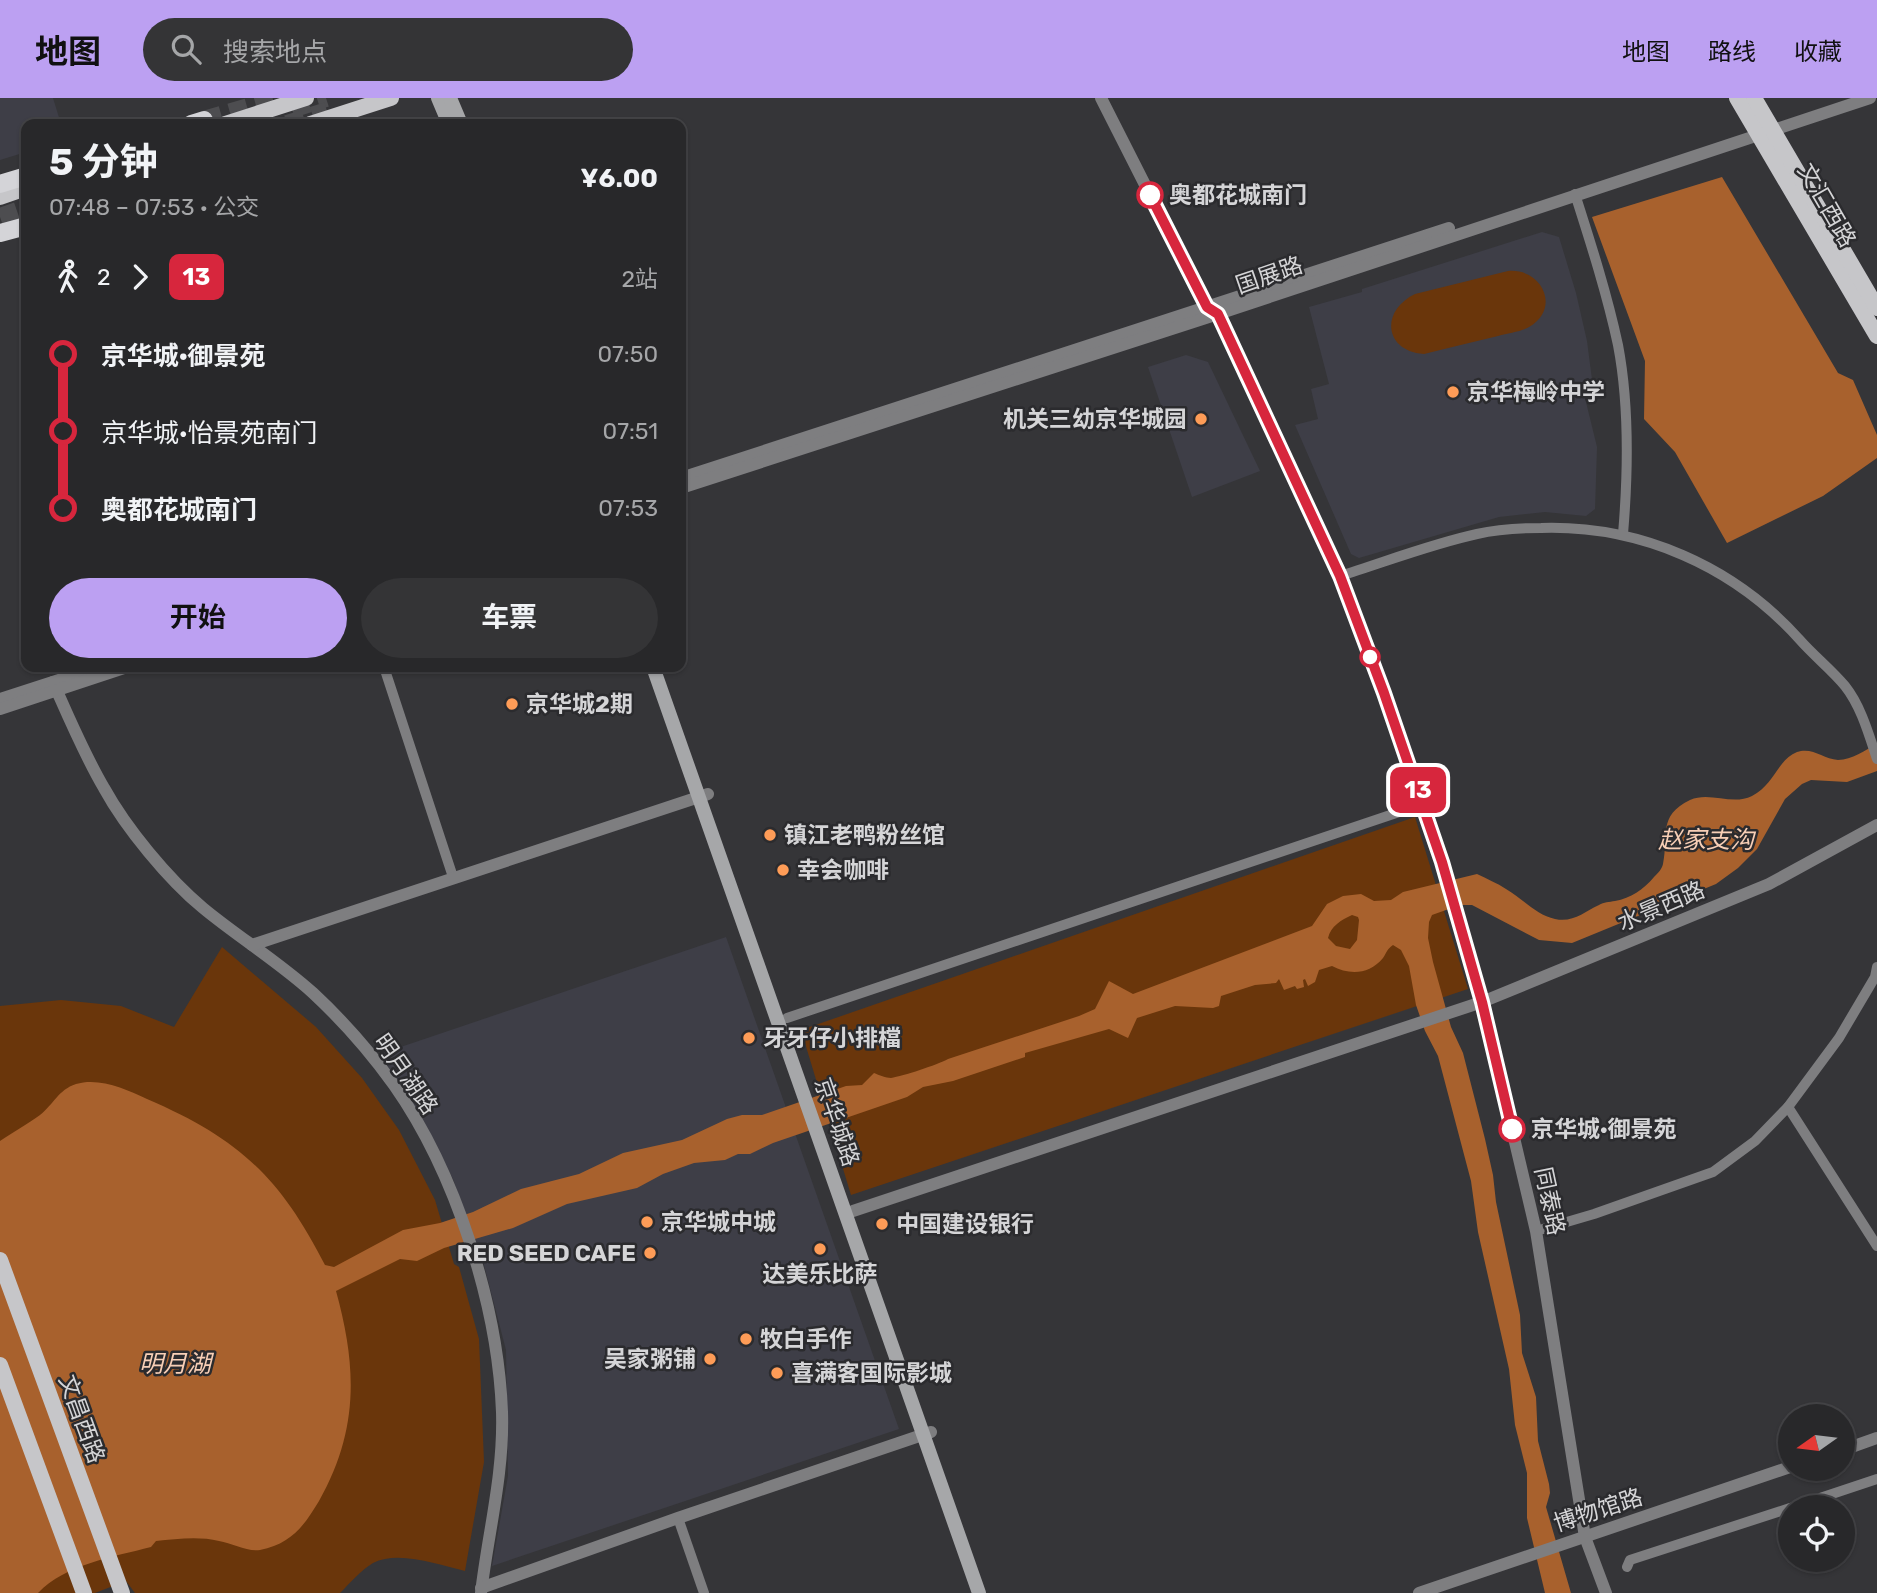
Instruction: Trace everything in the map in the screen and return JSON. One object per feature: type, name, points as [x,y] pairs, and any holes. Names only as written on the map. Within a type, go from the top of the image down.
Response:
[{"type":"highway","points":[[0,184],[21,178]]},
{"type":"highway","points":[[0,233],[21,227]]},
{"type":"main road","points":[[241,119],[306,98]]},
{"type":"main road","points":[[326,119],[391,98]]},
{"type":"main road","points":[[438,98],[447,119]]},
{"type":"main road","points":[[450,98],[459,119]]},
{"type":"main road","name":"文汇西路","points":[[1737,98],[1764,128],[1877,309]]},
{"type":"main road","name":"文汇西路","points":[[1754,98],[1764,128],[1877,336]]},
{"type":"main road","points":[[0,197],[21,190]]},
{"type":"main road","points":[[0,225],[21,218]]},
{"type":"main road","name":"京华城路","points":[[655,672],[787,1018],[804,1084]]},
{"type":"main road","name":"京华城路","points":[[665,672],[704,796],[804,1084],[988,1593]]},
{"type":"main road","name":"京华城路","points":[[827,1149],[853,1211],[979,1593]]},
{"type":"main road","name":"文昌西路","points":[[0,1260],[121,1590]]},
{"type":"main road","points":[[0,1365],[84,1593]]},
{"type":"street","name":"同泰路","points":[[1101,98],[1212,311],[1340,576],[1423,804],[1482,1002],[1536,1231],[1585,1537],[1606,1593]]},
{"type":"street","name":"国展路","points":[[686,476],[1575,194],[1843,98]]},
{"type":"street","name":"国展路","points":[[686,486],[1764,128],[1870,98]]},
{"type":"street","points":[[1575,194],[1602,277],[1618,348],[1627,481],[1623,534]]},
{"type":"street","points":[[1340,576],[1478,533],[1520,528],[1566,527],[1623,534],[1669,548],[1706,565],[1752,594],[1787,626],[1846,687],[1867,727],[1876,757]]},
{"type":"street","points":[[0,709],[87,672]]},
{"type":"street","points":[[0,699],[108,672]]},
{"type":"street","points":[[386,672],[453,877]]},
{"type":"street","name":"明月湖路","points":[[55,686],[76,736],[105,790],[152,856],[201,906],[312,993],[394,1085],[429,1143],[451,1192],[475,1262],[496,1346],[502,1413],[498,1485],[481,1590]]},
{"type":"street","points":[[252,945],[704,796]]},
{"type":"street","points":[[787,1018],[1423,804]]},
{"type":"street","name":"水景西路","points":[[853,1211],[1482,1002],[1769,884],[1877,825]]},
{"type":"street","points":[[1536,1231],[1594,1214],[1713,1172],[1755,1141],[1788,1107],[1839,1038],[1875,977],[1877,967]]},
{"type":"street","points":[[1788,1107],[1877,1246]]},
{"type":"street","points":[[481,1590],[678,1518],[928,1433]]},
{"type":"street","points":[[1855,1446],[1877,1438]]},
{"type":"street","name":"博物馆路","points":[[1419,1593],[1778,1471]]},
{"type":"street","points":[[1828,1495],[1877,1479]]},
{"type":"street","points":[[1627,1567],[1630,1560],[1778,1511]]},
{"type":"street","points":[[678,1518],[704,1593]]},
{"type":"shaded area","points":[[0,98],[53,98],[59,119],[21,119],[21,154],[0,160]]},
{"type":"shaded area","name":"京华梅岭中学","points":[[1542,232],[1559,237],[1587,341],[1594,395],[1585,398],[1597,447],[1595,509],[1586,516],[1545,512],[1499,517],[1359,558],[1351,554],[1295,425],[1318,419],[1311,389],[1329,384],[1309,307]]},
{"type":"shaded area","points":[[1508,271],[1531,276],[1544,291],[1544,310],[1539,319],[1529,327],[1424,354],[1401,346],[1394,338],[1391,329],[1396,310],[1415,294]]},
{"type":"shaded area","name":"机关三幼京华城园","points":[[1186,355],[1208,362],[1260,471],[1192,497],[1148,367]]},
{"type":"shaded area","points":[[1415,817],[1468,989],[851,1195],[801,1030]]},
{"type":"shaded area","name":"京华城中城","points":[[726,937],[899,1429],[492,1566],[508,1476],[506,1350],[484,1265],[453,1179],[425,1124],[380,1054]]},
{"type":"shaded area","points":[[222,947],[316,1027],[362,1078],[399,1130],[435,1200],[454,1264],[459,1267],[479,1339],[484,1462],[465,1571],[419,1560],[395,1558],[373,1563],[340,1593],[135,1593],[126,1581],[95,1593],[0,1593],[0,1006],[61,1000],[121,1006],[174,1027]]},
{"type":"water","points":[[1722,177],[1838,373],[1853,380],[1877,435],[1877,458],[1823,496],[1727,543],[1675,452],[1644,419],[1645,361],[1592,217]]},
{"type":"water","name":"明月湖","points":[[1877,744],[1877,771],[1847,782],[1811,780],[1802,784],[1785,799],[1757,849],[1738,868],[1716,884],[1572,943],[1539,940],[1472,905],[1460,905],[1432,915],[1429,922],[1428,938],[1433,962],[1451,1027],[1463,1053],[1493,1175],[1496,1202],[1520,1315],[1522,1353],[1536,1397],[1538,1441],[1550,1493],[1546,1507],[1571,1593],[1545,1593],[1527,1518],[1527,1473],[1515,1425],[1509,1369],[1478,1232],[1471,1181],[1438,1056],[1416,1005],[1409,966],[1401,950],[1393,945],[1372,968],[1352,972],[1332,966],[1319,970],[1315,982],[1308,986],[1305,979],[1303,980],[1304,987],[1297,989],[1295,986],[1284,990],[1279,979],[1276,983],[1255,985],[1221,996],[1219,1006],[1213,1008],[1175,1006],[1137,1018],[1128,1038],[1109,1029],[1025,1053],[1025,1057],[953,1081],[923,1087],[907,1097],[773,1143],[750,1154],[694,1163],[663,1174],[637,1188],[567,1204],[513,1228],[444,1248],[417,1261],[400,1259],[336,1291],[348,1346],[350,1398],[347,1423],[332,1475],[319,1501],[296,1533],[280,1543],[260,1550],[204,1539],[156,1541],[151,1547],[76,1568],[49,1583],[38,1593],[0,1593],[0,1141],[40,1115],[60,1094],[76,1084],[103,1083],[139,1095],[207,1129],[231,1145],[273,1184],[291,1207],[325,1265],[334,1267],[403,1230],[440,1223],[473,1212],[521,1189],[579,1174],[623,1153],[682,1140],[727,1119],[742,1115],[762,1115],[846,1086],[862,1085],[874,1073],[891,1078],[911,1073],[1079,1016],[1095,1009],[1109,981],[1133,994],[1312,926],[1327,904],[1343,896],[1361,894],[1374,901],[1391,900],[1403,892],[1477,874],[1503,887],[1548,917],[1561,920],[1573,918],[1603,903],[1631,896],[1650,882],[1662,866],[1669,820],[1680,806],[1690,800],[1705,797],[1737,800],[1752,796],[1766,785],[1785,760],[1797,752],[1808,751],[1843,760]],"holes":[[[1352,915],[1358,917],[1357,940],[1350,949],[1336,946],[1328,938],[1331,930],[1340,921]]]},
{"type":"tunnel","points":[[207,119],[280,98]]},
{"type":"tunnel","points":[[292,109],[326,98]]},
{"type":"tunnel","points":[[302,119],[327,111]]},
{"type":"tunnel","points":[[0,217],[21,210]]},
{"type":"bus line","name":"13","points":[[1150,195],[1207,307],[1218,314],[1340,576],[1384,693],[1442,862],[1482,1002],[1512,1129]]},
{"type":"place","name":"奥都花城南门","points":[[1150,195]]},
{"type":"place","name":"京华梅岭中学","points":[[1453,392]]},
{"type":"place","name":"机关三幼京华城园","points":[[1201,419]]},
{"type":"place","name":"京华城2期","points":[[512,704]]},
{"type":"place","name":"镇江老鸭粉丝馆","points":[[770,835]]},
{"type":"place","name":"幸会咖啡","points":[[783,870]]},
{"type":"place","name":"牙牙仔小排檔","points":[[749,1038]]},
{"type":"place","name":"京华城·御景苑","points":[[1512,1129]]},
{"type":"place","name":"京华城中城","points":[[647,1222]]},
{"type":"place","name":"中国建设银行","points":[[882,1224]]},
{"type":"place","name":"达美乐比萨","points":[[820,1249]]},
{"type":"place","name":"RED SEED CAFE","points":[[650,1253]]},
{"type":"place","name":"牧白手作","points":[[746,1339]]},
{"type":"place","name":"吴家粥铺","points":[[710,1359]]},
{"type":"place","name":"喜满客国际影城","points":[[777,1373]]},
{"type":"water label","name":"赵家支沟","points":[[1706,840]]}]
